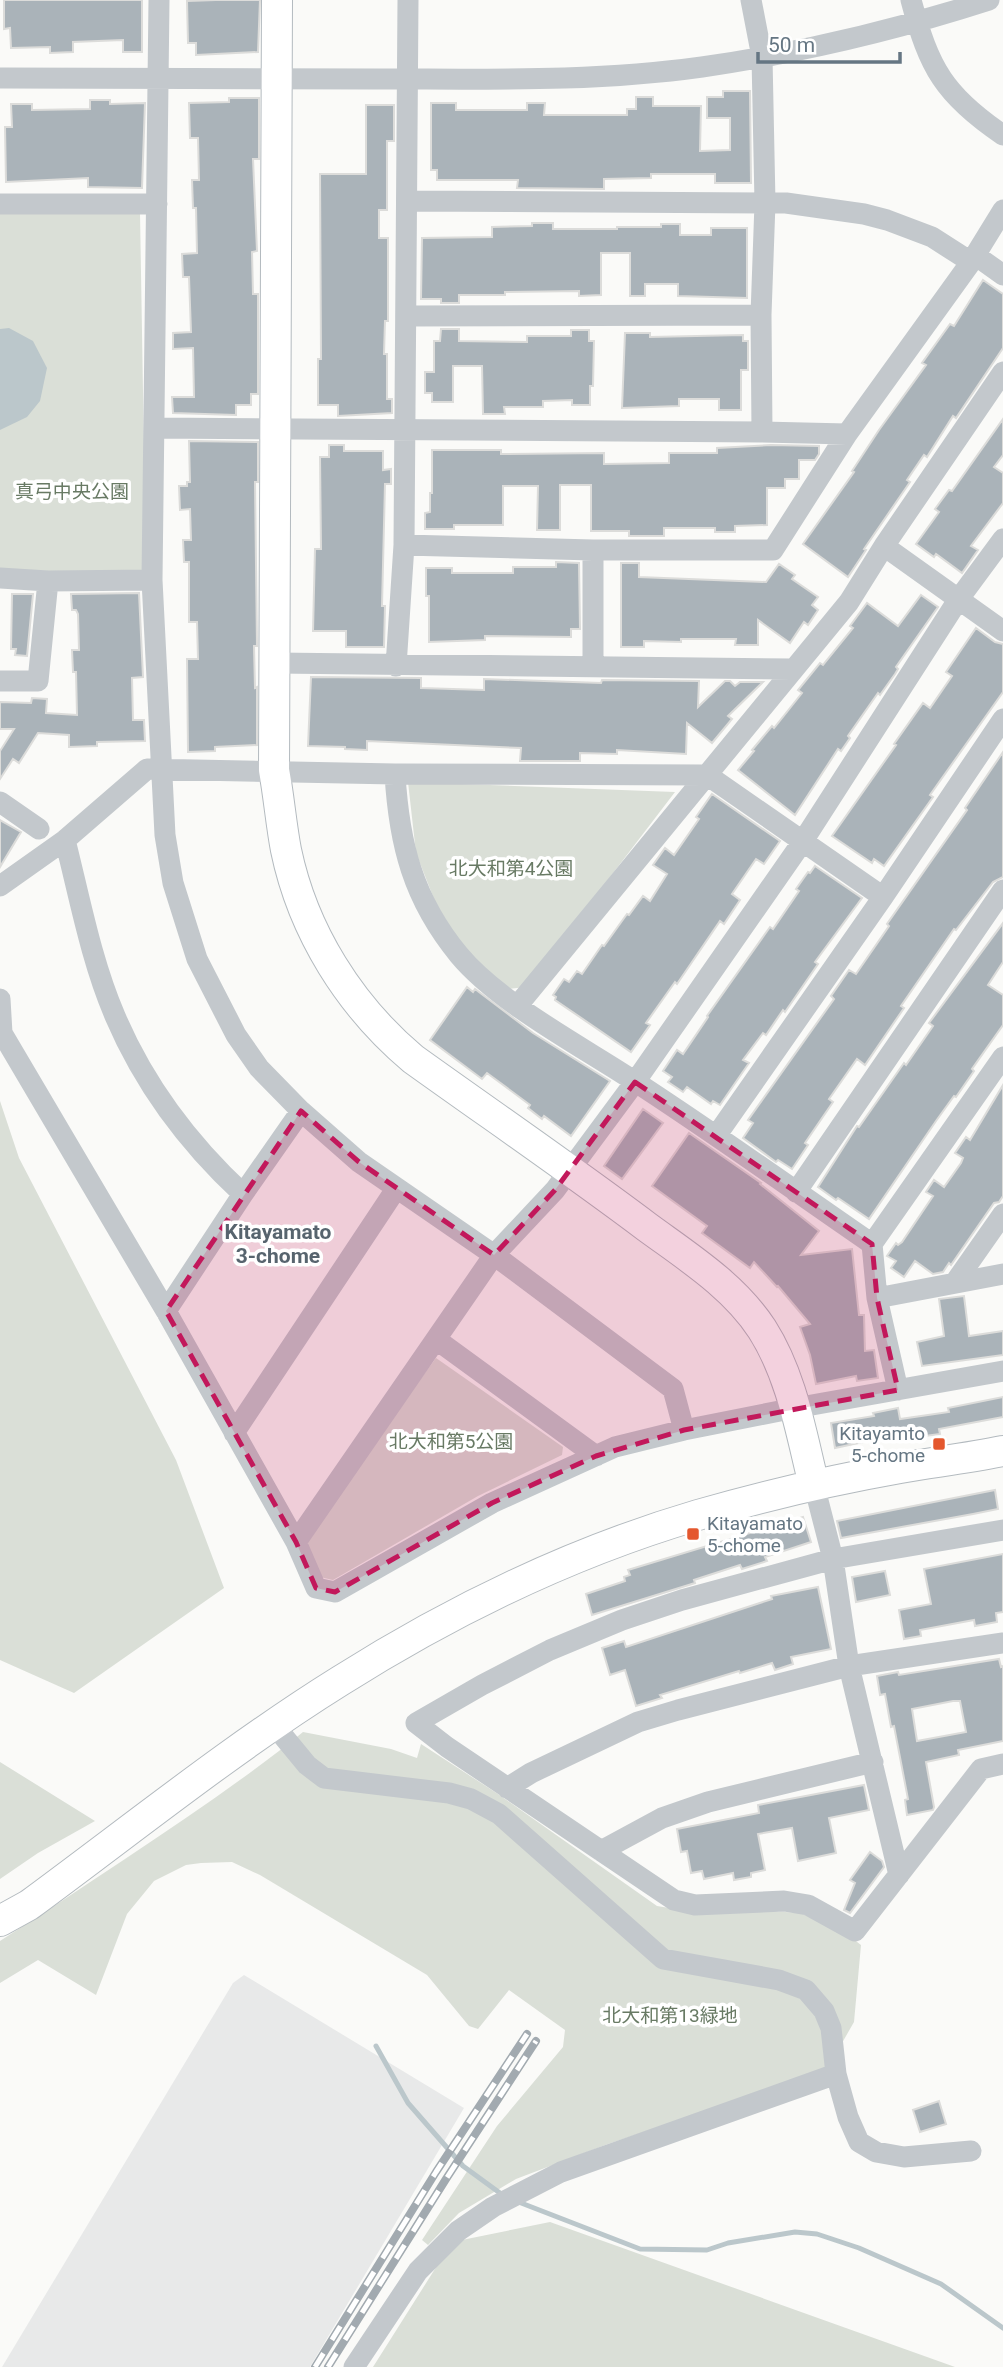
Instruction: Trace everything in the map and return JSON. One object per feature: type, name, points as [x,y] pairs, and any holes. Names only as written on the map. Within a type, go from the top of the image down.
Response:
[{"type":"street","points":[[159,0],[152,580],[166,835],[173,883],[197,959],[244,1046],[259,1068],[301,1111],[359,1162],[495,1255],[673,1389],[684,1430]]},
{"type":"street","points":[[278,0],[274,770],[286,852],[294,884],[322,947],[354,999],[374,1024],[413,1059],[699,1265],[746,1308],[762,1329],[776,1354],[795,1408],[833,1559],[849,1666],[899,1875]]},
{"type":"street","points":[[396,666],[404,545],[408,0]]},
{"type":"street","points":[[751,0],[762,57],[765,203],[761,315],[762,432]]},
{"type":"street","points":[[911,0],[928,55],[956,99],[1003,135]]},
{"type":"street","points":[[0,78],[558,80],[701,67],[762,57],[917,23],[989,0]]},
{"type":"street","points":[[407,201],[786,204],[875,217],[932,237],[1003,275]]},
{"type":"street","points":[[0,204],[156,204]]},
{"type":"street","points":[[404,545],[593,550],[774,550],[847,434],[973,258],[1003,210]]},
{"type":"street","points":[[407,316],[761,315]]},
{"type":"street","points":[[518,1005],[849,602],[1003,372]]},
{"type":"street","points":[[154,428],[847,434]]},
{"type":"street","points":[[296,1542],[495,1255],[555,1190],[635,1082],[803,841],[958,600],[1003,539]]},
{"type":"street","points":[[884,546],[1003,631]]},
{"type":"street","points":[[593,550],[593,667]]},
{"type":"street","points":[[0,578],[48,581],[152,580]]},
{"type":"street","points":[[0,681],[38,681],[48,581]]},
{"type":"street","points":[[276,663],[792,669]]},
{"type":"street","points":[[716,1136],[1000,728]]},
{"type":"street","points":[[0,886],[65,840],[146,769],[163,768],[395,774],[707,775],[883,897]]},
{"type":"street","points":[[395,774],[404,850],[419,892],[461,957],[518,1005],[716,1136],[872,1244]]},
{"type":"street","points":[[0,802],[39,829]]},
{"type":"street","points":[[65,840],[86,930],[114,1014],[133,1054],[155,1092],[192,1140],[216,1169],[243,1194]]},
{"type":"street","points":[[796,1192],[1003,890]]},
{"type":"street","points":[[0,999],[2,1033],[166,1311],[296,1542],[316,1588],[335,1592],[492,1503],[615,1447],[795,1408],[1003,1371]]},
{"type":"street","points":[[898,1390],[877,1298],[872,1244],[1003,1056]]},
{"type":"street","points":[[166,1311],[301,1111]]},
{"type":"street","points":[[234,1433],[396,1189]]},
{"type":"street","points":[[956,1281],[1003,1214]]},
{"type":"street","points":[[877,1298],[1003,1273]]},
{"type":"street","points":[[437,1340],[596,1456]]},
{"type":"street","points":[[0,1921],[29,1905],[274,1725],[401,1644],[517,1584],[609,1546],[697,1516],[814,1486],[1003,1451]]},
{"type":"street","points":[[1003,1530],[833,1559],[682,1600],[622,1620],[550,1650],[416,1723],[447,1747],[674,1900],[695,1905],[784,1901],[808,1905],[855,1931],[981,1769],[1003,1764]]},
{"type":"street","points":[[508,1788],[531,1773],[638,1722],[736,1693],[849,1666],[1003,1643]]},
{"type":"street","points":[[274,1725],[307,1765],[324,1778],[449,1793],[471,1799],[499,1814],[663,1959],[779,1980],[806,1990],[824,2011],[831,2028],[836,2074],[848,2117],[859,2142],[876,2152],[904,2157],[971,2151]]},
{"type":"street","points":[[601,1851],[662,1818],[708,1802],[873,1762]]},
{"type":"street","points":[[354,2367],[418,2271],[458,2231],[493,2207],[561,2172],[836,2074]]},
{"type":"highlighted area","points":[[635,1082],[872,1244],[877,1298],[898,1390],[684,1430],[596,1456],[492,1503],[335,1592],[316,1588],[296,1542],[166,1311],[301,1111],[359,1162],[494,1255],[555,1190]]},
{"type":"shaded area","points":[[9,328],[33,341],[47,368],[40,401],[27,417],[0,430],[0,329]]},
{"type":"shaded area","points":[[244,1975],[464,2108],[310,2367],[2,2367],[233,1983]]},
{"type":"green space","name":"真弓中央公園","points":[[0,212],[140,213],[146,570],[70,572],[0,569]]},
{"type":"green space","name":"北大和第4公園","points":[[408,782],[675,792],[526,987],[508,989],[465,951],[436,904],[416,853]]},
{"type":"green space","points":[[0,1101],[19,1158],[176,1460],[224,1588],[74,1693],[0,1660]]},
{"type":"green space","name":"北大和第5公園","points":[[436,1358],[563,1447],[562,1455],[478,1496],[333,1580],[320,1577],[305,1551],[307,1533]]},
{"type":"green space","name":"北大和第13緑地","points":[[303,1732],[391,1749],[417,1758],[421,1744],[498,1794],[657,1906],[700,1913],[754,1910],[801,1913],[848,1935],[861,1945],[854,2022],[826,2071],[608,2144],[516,2179],[459,2213],[428,2245],[422,2240],[497,2126],[563,2047],[565,2030],[509,1990],[478,2029],[469,2026],[427,1975],[260,1875],[232,1862],[186,1865],[154,1881],[127,1914],[96,1995],[38,1960],[0,1983],[0,1941],[193,1813]]},
{"type":"green space","points":[[0,1762],[95,1821],[38,1853],[0,1879]]},
{"type":"green space","points":[[550,2222],[955,2367],[373,2367],[452,2242]]},
{"type":"building","points":[[4,0],[142,0],[142,52],[123,52],[123,40],[73,42],[73,52],[50,53],[50,47],[11,48],[10,28],[4,29]]},
{"type":"building","points":[[260,0],[258,52],[196,55],[196,43],[188,43],[187,1]]},
{"type":"building","points":[[723,91],[750,91],[751,183],[715,183],[715,174],[651,174],[651,178],[604,179],[604,189],[517,188],[518,180],[437,180],[437,170],[431,170],[431,103],[456,103],[456,110],[527,110],[527,103],[545,103],[544,115],[627,115],[627,109],[636,109],[636,97],[653,97],[653,106],[701,106],[700,151],[730,150],[730,118],[707,118],[707,97],[723,97]]},
{"type":"building","points":[[229,98],[259,98],[259,159],[253,159],[257,251],[252,252],[253,294],[258,294],[258,394],[251,394],[251,405],[236,405],[236,415],[173,413],[172,397],[194,397],[193,348],[173,349],[173,333],[191,332],[189,277],[183,277],[182,254],[197,253],[192,180],[199,180],[198,138],[190,138],[189,103],[229,102]]},
{"type":"building","points":[[90,100],[110,100],[110,104],[145,103],[142,188],[88,187],[88,178],[6,182],[5,127],[12,127],[11,104],[32,104],[32,110],[90,109]]},
{"type":"building","points":[[366,105],[394,105],[394,141],[387,141],[387,210],[379,210],[379,238],[388,238],[388,321],[385,321],[384,354],[387,354],[387,399],[392,399],[392,413],[338,416],[338,405],[318,405],[318,359],[321,359],[320,174],[366,174]]},
{"type":"building","points":[[532,223],[553,223],[553,229],[617,229],[680,224],[680,235],[711,235],[711,228],[747,228],[747,298],[678,296],[678,284],[645,284],[645,296],[630,296],[630,253],[601,253],[601,295],[579,296],[579,291],[505,292],[505,295],[459,295],[459,303],[421,299],[422,238],[492,237],[492,227],[532,226]]},
{"type":"building","points":[[983,280],[1003,294],[1003,348],[956,418],[953,416],[927,457],[924,455],[907,480],[910,482],[848,577],[803,544],[926,365],[922,363],[950,324],[954,326]]},
{"type":"building","points":[[441,329],[459,329],[459,341],[527,342],[527,336],[571,336],[571,330],[589,330],[589,341],[594,341],[590,405],[572,405],[572,400],[543,401],[543,407],[504,407],[505,414],[483,414],[482,366],[453,366],[453,402],[432,402],[432,393],[425,393],[425,372],[434,372],[434,341],[440,341]]},
{"type":"building","points":[[625,333],[650,333],[650,337],[743,335],[743,341],[748,341],[748,370],[741,370],[741,410],[719,410],[719,399],[679,399],[679,406],[622,408]]},
{"type":"building","points":[[1003,419],[1003,455],[994,467],[1003,473],[1003,503],[971,546],[978,550],[962,573],[936,554],[934,557],[916,544],[939,512],[935,509],[949,490],[952,491]]},
{"type":"building","points":[[189,441],[258,442],[258,482],[255,482],[257,646],[254,646],[257,745],[215,747],[215,751],[188,752],[187,659],[198,659],[197,622],[189,622],[189,562],[184,562],[183,540],[191,540],[190,509],[180,510],[179,486],[187,486],[187,482],[190,482]]},
{"type":"building","points":[[329,445],[344,445],[344,451],[383,451],[383,470],[391,469],[391,484],[385,484],[382,606],[385,606],[384,647],[346,647],[346,631],[313,631],[315,549],[321,549],[320,457],[329,457]]},
{"type":"building","points":[[819,446],[819,454],[815,460],[799,460],[799,479],[785,479],[785,488],[767,488],[767,525],[735,526],[735,532],[715,532],[715,528],[664,528],[664,536],[629,536],[629,531],[591,531],[591,485],[560,485],[560,530],[537,530],[538,486],[503,486],[503,525],[454,525],[454,529],[425,529],[425,513],[430,512],[432,493],[432,450],[501,450],[501,454],[604,453],[604,464],[669,463],[669,453],[717,453],[717,448]]},
{"type":"building","points":[[556,562],[579,563],[580,629],[571,629],[571,637],[485,636],[485,640],[429,642],[426,568],[452,568],[452,573],[513,573],[513,567],[556,567]]},
{"type":"building","points":[[621,563],[639,563],[639,577],[766,582],[779,564],[795,575],[792,579],[818,597],[812,605],[818,610],[808,625],[804,622],[790,643],[758,620],[758,645],[735,645],[736,639],[681,639],[681,642],[644,641],[644,647],[621,647]]},
{"type":"building","points":[[139,593],[143,677],[132,678],[133,720],[144,720],[145,741],[97,742],[97,746],[69,747],[69,735],[38,733],[19,763],[13,759],[0,779],[0,751],[14,729],[0,729],[0,702],[31,703],[32,698],[47,699],[46,713],[77,715],[76,672],[73,672],[72,650],[79,650],[78,614],[76,610],[72,610],[71,594]]},
{"type":"building","points":[[12,594],[33,594],[27,656],[15,655],[16,649],[11,649]]},
{"type":"building","points":[[921,595],[938,607],[896,667],[898,669],[895,674],[880,695],[878,693],[848,736],[850,738],[841,751],[838,749],[795,815],[738,770],[802,693],[798,690],[820,663],[823,665],[853,628],[850,626],[867,603],[898,626]]},
{"type":"building","points":[[976,628],[995,642],[1003,644],[1003,692],[930,795],[933,797],[884,866],[874,859],[872,863],[832,836],[923,703],[930,708],[952,676],[946,672]]},
{"type":"building","points":[[311,677],[421,678],[421,688],[484,690],[484,679],[601,683],[602,680],[699,681],[698,707],[725,681],[730,681],[735,686],[740,682],[763,682],[728,716],[732,719],[712,743],[687,723],[686,754],[617,750],[617,754],[580,753],[580,761],[520,761],[521,748],[367,741],[367,750],[308,746]]},
{"type":"building","points":[[1003,752],[1003,877],[993,882],[956,930],[954,929],[901,1006],[904,1008],[865,1065],[857,1059],[829,1099],[833,1102],[805,1143],[808,1145],[792,1169],[778,1160],[776,1162],[743,1138],[753,1123],[748,1120],[834,999],[831,996],[849,970],[856,974]]},
{"type":"building","points":[[712,794],[780,841],[764,864],[756,859],[732,894],[740,900],[724,924],[720,921],[677,984],[675,982],[646,1023],[650,1025],[631,1052],[555,1000],[553,995],[564,979],[569,982],[577,971],[582,974],[602,945],[604,946],[643,896],[650,901],[667,874],[653,865],[665,848],[674,855],[699,819],[696,817]]},
{"type":"building","points":[[0,820],[21,832],[0,867]]},
{"type":"building","points":[[815,866],[862,898],[815,962],[818,964],[785,1012],[783,1010],[766,1035],[763,1033],[743,1060],[749,1063],[720,1105],[713,1101],[711,1104],[687,1087],[683,1092],[668,1082],[672,1077],[663,1071],[677,1050],[683,1054],[770,927],[773,929],[799,891],[796,889]]},
{"type":"building","points":[[1003,923],[1003,962],[988,985],[1003,995],[1003,1025],[972,1069],[974,1071],[869,1219],[818,1187],[857,1126],[859,1127],[933,1026],[929,1023]]},
{"type":"building","points":[[467,987],[473,992],[475,989],[533,1033],[610,1081],[571,1136],[544,1116],[542,1119],[528,1108],[530,1105],[487,1073],[482,1079],[430,1040]]},
{"type":"building","points":[[1003,1085],[1003,1196],[999,1202],[994,1203],[951,1265],[949,1263],[943,1272],[933,1274],[915,1261],[904,1277],[891,1268],[896,1261],[887,1256],[896,1243],[898,1245],[902,1242],[933,1196],[926,1192],[934,1180],[944,1187],[961,1163],[963,1158],[955,1153],[966,1137],[970,1140]]},
{"type":"building","points":[[643,1109],[663,1123],[622,1179],[604,1166]]},
{"type":"building","points":[[689,1133],[761,1183],[819,1231],[801,1255],[852,1249],[859,1315],[864,1315],[865,1351],[874,1350],[878,1378],[857,1381],[856,1376],[816,1384],[800,1327],[810,1324],[754,1262],[750,1268],[702,1233],[707,1226],[652,1186]]},
{"type":"building","points":[[964,1296],[969,1336],[1003,1331],[1003,1355],[922,1366],[917,1342],[944,1336],[939,1299]]},
{"type":"building","points":[[1003,1397],[1003,1417],[939,1429],[940,1434],[910,1438],[910,1432],[835,1448],[831,1423],[874,1416],[873,1413],[898,1408],[900,1419],[949,1412],[948,1408]]},
{"type":"building","points":[[995,1490],[998,1509],[841,1538],[837,1521]]},
{"type":"building","points":[[803,1517],[811,1542],[765,1557],[767,1561],[742,1569],[740,1565],[694,1580],[695,1583],[592,1615],[586,1594],[625,1581],[624,1577],[630,1575],[628,1570]]},
{"type":"building","points":[[1003,1554],[1003,1612],[996,1613],[997,1622],[975,1626],[974,1620],[920,1630],[921,1636],[904,1639],[899,1610],[931,1604],[924,1569]]},
{"type":"building","points":[[885,1571],[890,1595],[856,1602],[852,1577]]},
{"type":"building","points":[[818,1587],[831,1649],[791,1657],[793,1664],[775,1670],[772,1663],[740,1673],[739,1671],[660,1695],[662,1698],[636,1706],[625,1670],[610,1675],[602,1648],[624,1641],[626,1647],[772,1599],[771,1596]]},
{"type":"building","points":[[999,1659],[1001,1667],[1003,1666],[1003,1741],[958,1750],[959,1755],[926,1762],[933,1810],[907,1815],[905,1800],[908,1799],[894,1726],[891,1727],[885,1694],[880,1695],[877,1676],[898,1672],[899,1675]],"holes":[[[960,1701],[966,1732],[917,1741],[912,1709]]]},
{"type":"building","points":[[864,1785],[869,1810],[829,1818],[836,1853],[798,1861],[792,1828],[758,1834],[765,1870],[751,1873],[751,1877],[734,1880],[733,1873],[704,1879],[702,1871],[691,1873],[687,1851],[681,1852],[677,1829],[759,1813],[758,1805]]},
{"type":"building","points":[[870,1852],[882,1861],[884,1867],[850,1913],[844,1910],[855,1883],[850,1880]]},
{"type":"building","points":[[939,2101],[946,2124],[920,2132],[913,2110]]},
{"type":"waterway","points":[[376,2046],[408,2103],[463,2166],[504,2196]]},
{"type":"waterway","points":[[516,2201],[640,2249],[707,2250],[728,2243],[795,2232],[817,2234],[859,2248],[941,2284],[1003,2328]]},
{"type":"railway","points":[[315,2367],[436,2172],[527,2034]]},
{"type":"railway","points":[[328,2367],[536,2041]]},
{"type":"place","name":"Kitayamto 5-chome","points":[[939,1444]]},
{"type":"place","name":"Kitayamato 5-chome","points":[[693,1534]]},
{"type":"district","name":"Kitayamato 3-chome","points":[[278,1244]]}]
